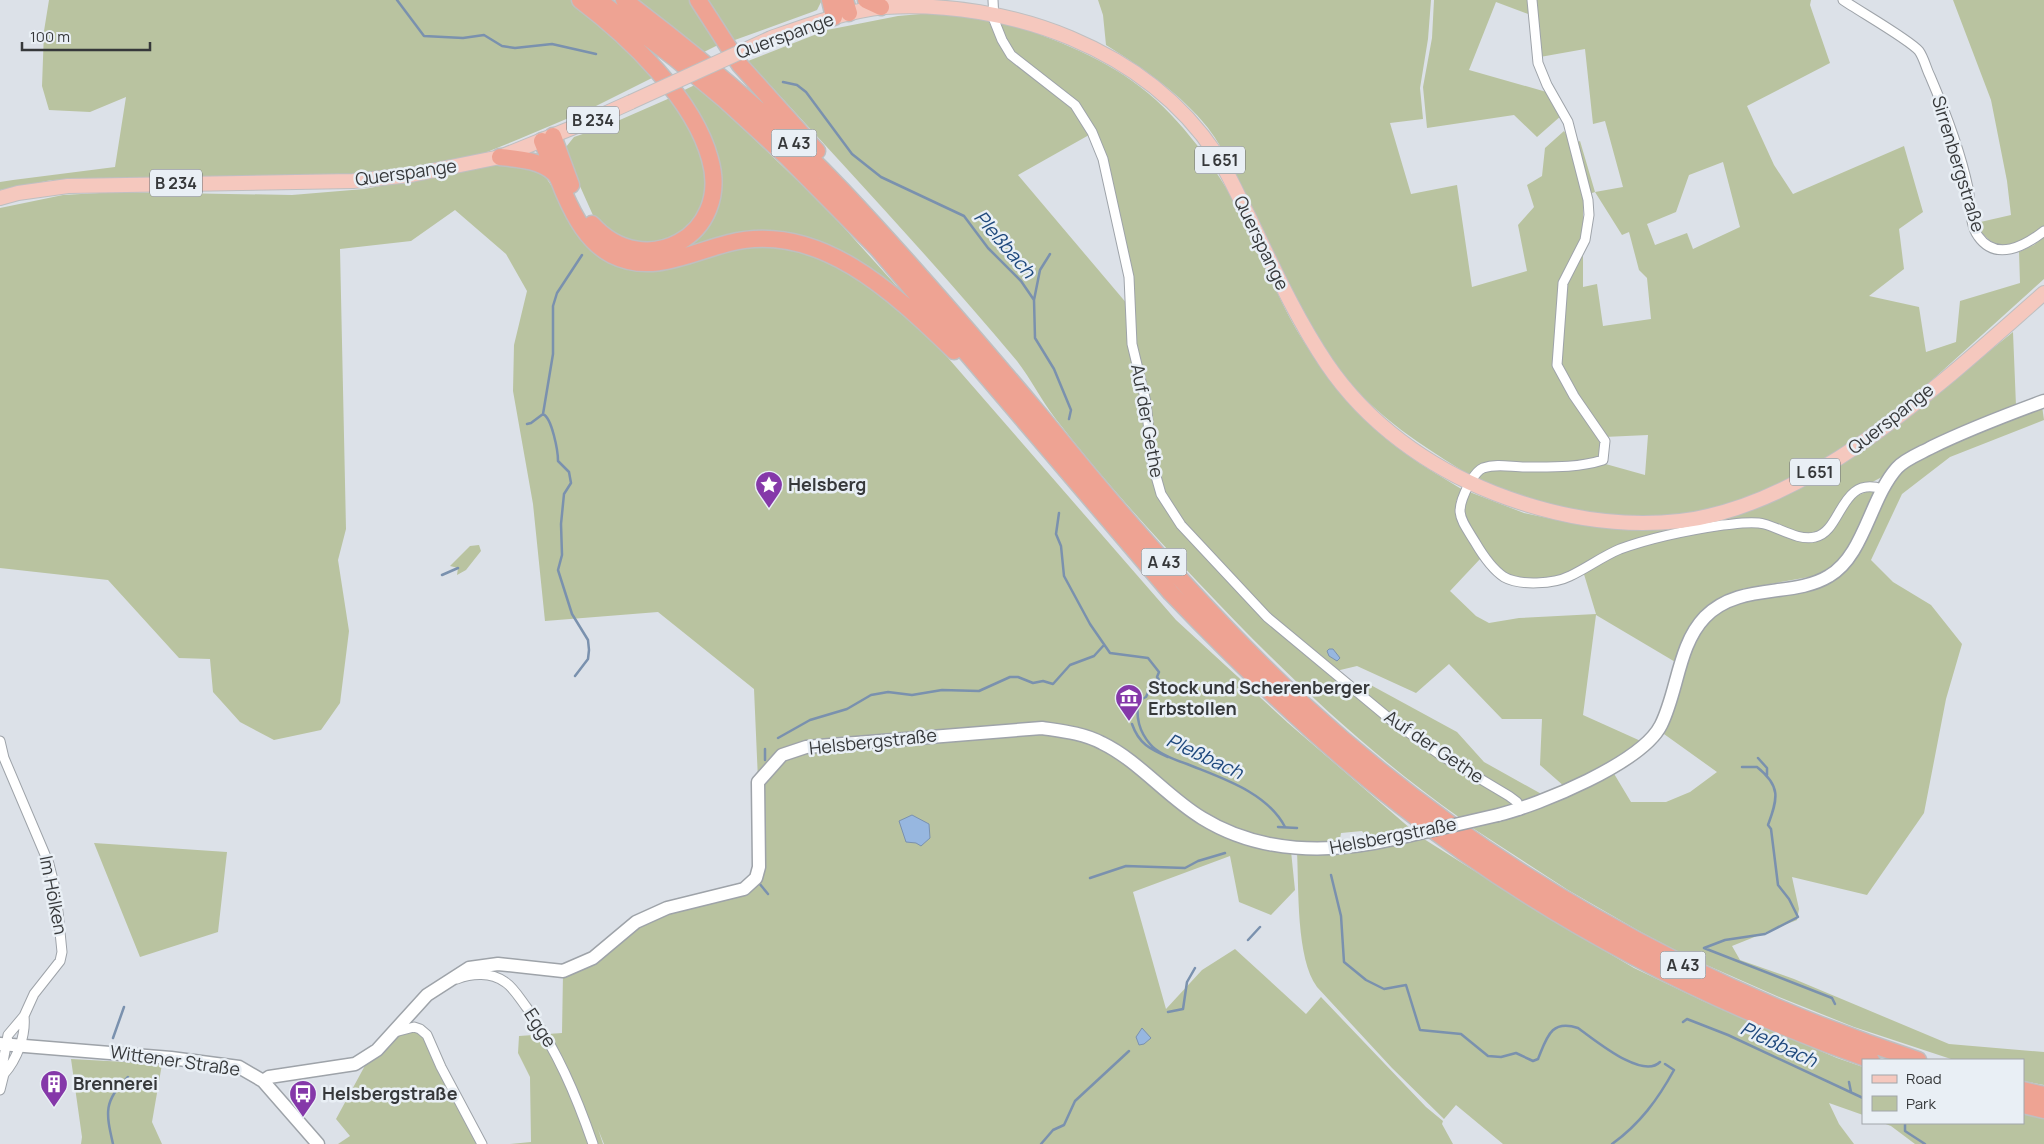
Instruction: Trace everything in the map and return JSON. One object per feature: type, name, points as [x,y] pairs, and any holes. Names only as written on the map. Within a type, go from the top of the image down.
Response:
[{"type":"highway","points":[[547,138],[583,212],[602,235],[626,249],[639,252],[654,250],[680,242],[692,233],[707,214],[714,185],[711,160],[690,118],[657,72],[601,16],[580,0]]},
{"type":"highway","name":"A 43","points":[[598,0],[696,75],[787,157],[877,248],[1171,593],[1219,643],[1295,716],[1400,806],[1474,859],[1622,951],[1740,1009],[1868,1059]]},
{"type":"highway","name":"A 43","points":[[624,0],[676,39],[791,139],[864,214],[923,280],[1168,566],[1302,703],[1356,750],[1465,834],[1580,909],[1624,934],[1754,998],[1829,1029],[1915,1059]]},
{"type":"highway","points":[[698,0],[740,65],[834,171],[864,214]]},
{"type":"highway","points":[[830,0],[843,10]]},
{"type":"highway","points":[[866,0],[881,7]]},
{"type":"highway","points":[[547,138],[556,173],[572,211],[588,234],[610,254],[626,260],[650,264],[666,262],[750,239],[802,244],[827,253],[851,264],[885,288],[943,340],[1017,412]]},
{"type":"highway","points":[[500,157],[540,164],[556,173]]},
{"type":"highway","points":[[2024,1090],[2044,1095]]},
{"type":"highway","points":[[2024,1105],[2044,1110]]},
{"type":"main road","name":"Querspange","points":[[0,198],[18,193],[68,186],[104,184],[353,181],[411,176],[500,157],[631,102],[770,38],[843,10],[948,4],[994,6],[1083,40],[1146,79],[1167,96],[1196,127],[1223,165],[1293,308],[1328,366],[1370,416],[1436,464],[1470,483],[1521,503],[1580,518],[1632,523],[1681,521],[1731,510],[1780,491],[1837,460],[1882,429],[2044,293]]},
{"type":"street","points":[[1532,0],[1538,63],[1547,85],[1568,122],[1590,214],[1585,240],[1563,283],[1557,365],[1574,396],[1604,441],[1603,460],[1575,466],[1522,467],[1501,465],[1484,467],[1478,471],[1459,502],[1459,509],[1463,521],[1484,558],[1504,577],[1543,583],[1568,577],[1618,550],[1646,540],[1723,525],[1763,523],[1804,537],[1816,537],[1826,532],[1849,496],[1874,486],[1882,489]]},
{"type":"street","name":"Sirrenbergstraße","points":[[1843,0],[1919,51],[1940,100],[1955,146],[1968,188],[1974,229],[1978,236],[1990,247],[2002,250],[2028,243],[2044,231]]},
{"type":"street","name":"Auf der Gethe","points":[[994,6],[994,20],[1002,40],[1011,55],[1075,105],[1092,132],[1103,159],[1130,277],[1132,344],[1146,402],[1152,462],[1161,494],[1181,525],[1267,617],[1391,720],[1442,756],[1509,796],[1517,802],[1520,810]]},
{"type":"street","name":"Helsbergstraße","points":[[264,1080],[269,1077],[355,1064],[377,1050],[427,995],[438,986],[469,968],[498,964],[563,971],[593,958],[636,922],[667,908],[744,889],[756,878],[759,867],[758,782],[782,755],[806,747],[1042,728],[1075,733],[1102,743],[1201,818],[1247,839],[1313,850],[1359,846],[1520,810],[1574,787],[1646,744],[1660,726],[1690,640],[1705,618],[1720,606],[1745,595],[1816,582],[1830,576],[1849,558],[1882,489],[1899,466],[1969,429],[2044,401]]},
{"type":"street","name":"Im Hölken","points":[[0,742],[2,758],[49,864],[56,892],[62,946],[60,961],[34,994],[24,1016],[3,1044]]},
{"type":"street","name":"Egge","points":[[438,986],[464,976],[479,975],[497,978],[510,986],[554,1050],[576,1095],[593,1144]]},
{"type":"street","name":"Im Hölken","points":[[4,1074],[13,1064],[20,1045],[25,1027],[24,1016]]},
{"type":"street","points":[[393,1033],[414,1028],[420,1029],[427,1035],[441,1067],[482,1144]]},
{"type":"street","points":[[0,1090],[4,1074],[3,1044]]},
{"type":"street","name":"Wittener Straße","points":[[3,1044],[216,1063],[239,1067],[264,1080],[318,1144]]},
{"type":"green space","points":[[49,0],[572,0],[627,50],[652,78],[590,109],[519,139],[482,154],[445,163],[348,175],[52,180],[0,190],[0,182],[115,167],[126,97],[90,112],[49,110],[42,86],[44,31]]},
{"type":"green space","points":[[639,0],[695,0],[722,43],[704,52]]},
{"type":"green space","points":[[707,0],[822,0],[817,10],[732,41]]},
{"type":"green space","points":[[1098,0],[1431,0],[1428,39],[1420,88],[1423,119],[1390,123],[1411,194],[1457,185],[1472,287],[1527,271],[1518,225],[1534,207],[1527,185],[1542,176],[1545,148],[1564,131],[1572,144],[1580,141],[1595,192],[1623,187],[1605,121],[1593,124],[1585,49],[1540,57],[1537,6],[1533,0],[1811,0],[1810,5],[1830,63],[1747,106],[1774,165],[1793,194],[1904,146],[1923,212],[1899,229],[1904,269],[1869,296],[1919,307],[1926,352],[1956,342],[1960,301],[2020,283],[2019,252],[2034,245],[2044,237],[2044,279],[1889,419],[1861,440],[1748,500],[1679,515],[1634,518],[1550,507],[1477,479],[1484,470],[1471,476],[1402,430],[1355,389],[1329,355],[1293,294],[1232,168],[1215,138],[1186,104],[1148,73],[1106,45],[1103,15]],"holes":[[[1723,162],[1740,227],[1693,249],[1687,233],[1655,245],[1647,224],[1676,212],[1689,175]],[[1595,192],[1622,235],[1629,232],[1639,270],[1647,278],[1651,319],[1603,326],[1597,284],[1583,287],[1583,196]],[[1648,435],[1645,475],[1602,463],[1487,469],[1500,463],[1583,463],[1602,460],[1604,437]]]},
{"type":"green space","points":[[1434,0],[1530,0],[1531,15],[1496,2],[1469,70],[1550,93],[1562,115],[1537,137],[1514,115],[1427,128],[1423,87],[1432,38]]},
{"type":"green space","points":[[1953,0],[2044,0],[2044,226],[2017,243],[1999,245],[1983,234],[1976,223],[2011,215],[2007,181],[1991,100]]},
{"type":"green space","points":[[943,12],[987,19],[1010,58],[1072,109],[1089,135],[1018,175],[1128,305],[1159,496],[1255,607],[1344,683],[1367,683],[1457,732],[1484,762],[1545,796],[1460,818],[1389,764],[1322,706],[1258,644],[1141,521],[1071,439],[1017,361],[918,247],[748,61],[827,30],[898,16]]},
{"type":"green space","points":[[1000,20],[1062,43],[1121,73],[1171,114],[1197,145],[1231,196],[1293,324],[1323,370],[1361,415],[1390,442],[1463,490],[1456,501],[1461,520],[1481,558],[1450,591],[1476,616],[1489,623],[1519,618],[1596,614],[1583,571],[1618,551],[1706,530],[1762,525],[1816,539],[1850,499],[1880,486],[1845,557],[1820,575],[1742,589],[1717,602],[1677,663],[1596,615],[1583,715],[1643,742],[1565,787],[1540,765],[1542,719],[1502,719],[1449,664],[1416,693],[1357,666],[1336,671],[1269,615],[1183,522],[1163,493],[1154,462],[1134,344],[1131,276],[1105,159],[1077,105],[1014,54],[1005,39]]},
{"type":"green space","points":[[697,84],[828,210],[929,322],[881,282],[863,270],[827,250],[807,242],[775,237],[752,238],[731,241],[666,258],[640,259],[618,254],[601,243],[586,228],[574,207],[552,155],[555,154],[581,214],[587,223],[604,241],[616,249],[642,256],[655,256],[681,248],[696,238],[701,232],[719,199],[720,178],[714,152],[701,127],[678,93]]},
{"type":"green space","points":[[670,98],[696,141],[710,176],[698,218],[667,243],[627,243],[596,222],[575,175],[566,147],[574,137],[606,126]]},
{"type":"green space","points":[[508,163],[541,170],[591,246],[728,251],[762,244],[804,251],[845,270],[890,301],[929,336],[1176,620],[1288,723],[1411,829],[1369,841],[1362,831],[1341,833],[1339,845],[1265,839],[1230,828],[1202,813],[1075,730],[806,745],[758,780],[754,689],[658,612],[545,621],[533,504],[513,391],[514,345],[527,291],[506,254],[455,210],[411,241],[340,249],[346,529],[338,560],[349,631],[340,703],[321,730],[274,740],[240,722],[213,692],[210,659],[179,658],[108,580],[0,568],[0,208],[63,195],[118,192],[292,195],[364,189]]},
{"type":"green space","points":[[2013,332],[2016,406],[1846,496],[1825,528],[1816,534],[1805,535],[1763,521],[1645,538],[1568,575],[1544,581],[1504,575],[1486,556],[1466,521],[1464,512],[1467,491],[1524,513],[1580,525],[1631,527],[1780,497],[1841,465],[1893,429]]},
{"type":"green space","points":[[2042,406],[2044,420],[1950,457],[1902,494],[1871,560],[1893,582],[1931,605],[1962,644],[1946,699],[1924,813],[1867,895],[1792,877],[1799,909],[1797,920],[1732,946],[1740,960],[1794,979],[1949,1044],[2044,1052],[2044,1085],[2024,1081],[2024,1059],[1951,1059],[1854,1027],[1779,997],[1686,956],[1568,890],[1471,827],[1613,772],[1631,802],[1666,802],[1690,792],[1717,772],[1664,734],[1694,642],[1708,621],[1722,610],[1747,599],[1836,578],[1890,483],[1903,467],[1922,456]]},
{"type":"green space","points":[[479,545],[481,551],[466,570],[457,575],[458,568],[450,566],[470,546]]},
{"type":"green space","points":[[1042,730],[1099,744],[1200,821],[1291,851],[1295,890],[1271,915],[1239,902],[1230,856],[1133,892],[1166,1009],[1202,970],[1235,949],[1306,1014],[1321,997],[1426,1107],[1443,1121],[1442,1124],[1453,1144],[604,1144],[598,1129],[603,1144],[510,1144],[531,1142],[530,1077],[518,1053],[519,1036],[562,1033],[563,974],[636,926],[756,883],[761,783],[783,756],[806,749]]},
{"type":"green space","points":[[1424,839],[1552,920],[1634,968],[1703,1001],[1837,1058],[1862,1067],[1862,1115],[1829,1103],[1839,1124],[1854,1144],[1503,1144],[1456,1105],[1444,1119],[1392,1068],[1317,987],[1305,959],[1300,922],[1297,852],[1329,853],[1377,848]]},
{"type":"green space","points":[[94,843],[227,852],[218,932],[140,957]]},
{"type":"green space","points":[[415,1030],[424,1036],[478,1144],[338,1144],[350,1136],[336,1119],[368,1060],[396,1034]]},
{"type":"green space","points":[[71,1059],[162,1064],[152,1122],[162,1144],[81,1144],[82,1137]]},
{"type":"green space","points":[[2024,1113],[2044,1118],[2044,1144],[1915,1144],[1886,1124],[2024,1124]]},
{"type":"water","points":[[1333,649],[1340,658],[1337,661],[1329,656],[1327,651]]},
{"type":"water","points":[[912,815],[929,824],[930,838],[921,846],[916,843],[906,842],[899,821]]},
{"type":"water","points":[[1142,1028],[1151,1038],[1144,1044],[1139,1045],[1136,1037]]},
{"type":"waterway","name":"Pleßbach","points":[[397,0],[424,36],[463,38],[484,35],[502,46],[515,48],[552,44],[596,54]]},
{"type":"waterway","name":"Pleßbach","points":[[783,82],[797,85],[806,92],[852,154],[881,177],[964,216],[988,248],[1021,281],[1034,300],[1035,338],[1054,369],[1071,410],[1069,419]]},
{"type":"waterway","points":[[1034,300],[1040,270],[1050,254]]},
{"type":"waterway","points":[[575,676],[588,659],[588,640],[572,614],[558,570],[562,555],[561,524],[564,494],[571,483],[569,472],[558,461],[552,428],[543,414],[553,354],[553,306],[557,293],[582,255]]},
{"type":"waterway","points":[[527,424],[543,414]]},
{"type":"waterway","name":"Pleßbach","points":[[1059,513],[1056,534],[1061,546],[1064,576],[1090,624],[1110,653],[1148,658],[1159,672],[1157,677],[1163,685],[1150,688],[1146,697],[1138,701],[1137,713],[1139,724],[1146,739],[1157,751],[1228,781],[1255,795],[1267,804],[1285,827]]},
{"type":"waterway","points":[[442,575],[458,568]]},
{"type":"waterway","points":[[778,738],[810,720],[847,709],[871,695],[888,692],[912,695],[942,690],[979,691],[1010,677],[1018,677],[1033,683],[1043,681],[1053,684],[1070,665],[1094,656],[1104,645]]},
{"type":"waterway","points":[[1132,724],[1138,736],[1146,745],[1168,757]]},
{"type":"waterway","points":[[765,749],[765,760]]},
{"type":"waterway","points":[[1758,758],[1767,768],[1767,775]]},
{"type":"waterway","points":[[1742,767],[1757,767],[1765,774],[1774,787],[1774,807],[1768,825],[1771,829],[1778,885],[1789,899],[1798,917],[1765,934],[1725,940],[1704,948],[1832,998],[1835,1004]]},
{"type":"waterway","name":"Pleßbach","points":[[1278,827],[1297,828]]},
{"type":"waterway","points":[[1090,878],[1126,866],[1185,868],[1198,861],[1225,853]]},
{"type":"waterway","name":"Pleßbach","points":[[1331,875],[1341,916],[1344,962],[1366,980],[1384,989],[1406,985],[1420,1030],[1461,1034],[1488,1056],[1501,1057],[1516,1053],[1533,1061],[1538,1059],[1551,1032],[1556,1028],[1569,1026],[1578,1028],[1618,1056],[1630,1062],[1642,1066],[1652,1066],[1660,1062]]},
{"type":"waterway","points":[[759,883],[768,894]]},
{"type":"waterway","points":[[1248,940],[1260,927]]},
{"type":"waterway","points":[[1168,1012],[1183,1009],[1187,982],[1195,968]]},
{"type":"waterway","points":[[113,1038],[124,1007]]},
{"type":"waterway","name":"Pleßbach","points":[[1683,1022],[1687,1019],[1728,1035],[1862,1098]]},
{"type":"waterway","points":[[1041,1144],[1053,1130],[1064,1125],[1075,1101],[1129,1051]]},
{"type":"waterway","points":[[1612,1144],[1640,1119],[1662,1091],[1674,1070],[1665,1064]]},
{"type":"waterway","points":[[113,1144],[108,1108],[114,1093],[128,1077]]},
{"type":"waterway","points":[[1849,1082],[1851,1092]]},
{"type":"waterway","name":"Pleßbach","points":[[1905,1124],[1905,1131],[1925,1144]]},
{"type":"place","name":"Helsberg","points":[[769,509]]},
{"type":"place","name":"Stock und Scherenberger Erbstollen","points":[[1129,722]]},
{"type":"place","name":"Brennerei","points":[[54,1108]]},
{"type":"place","name":"Helsbergstraße","points":[[303,1118]]}]
